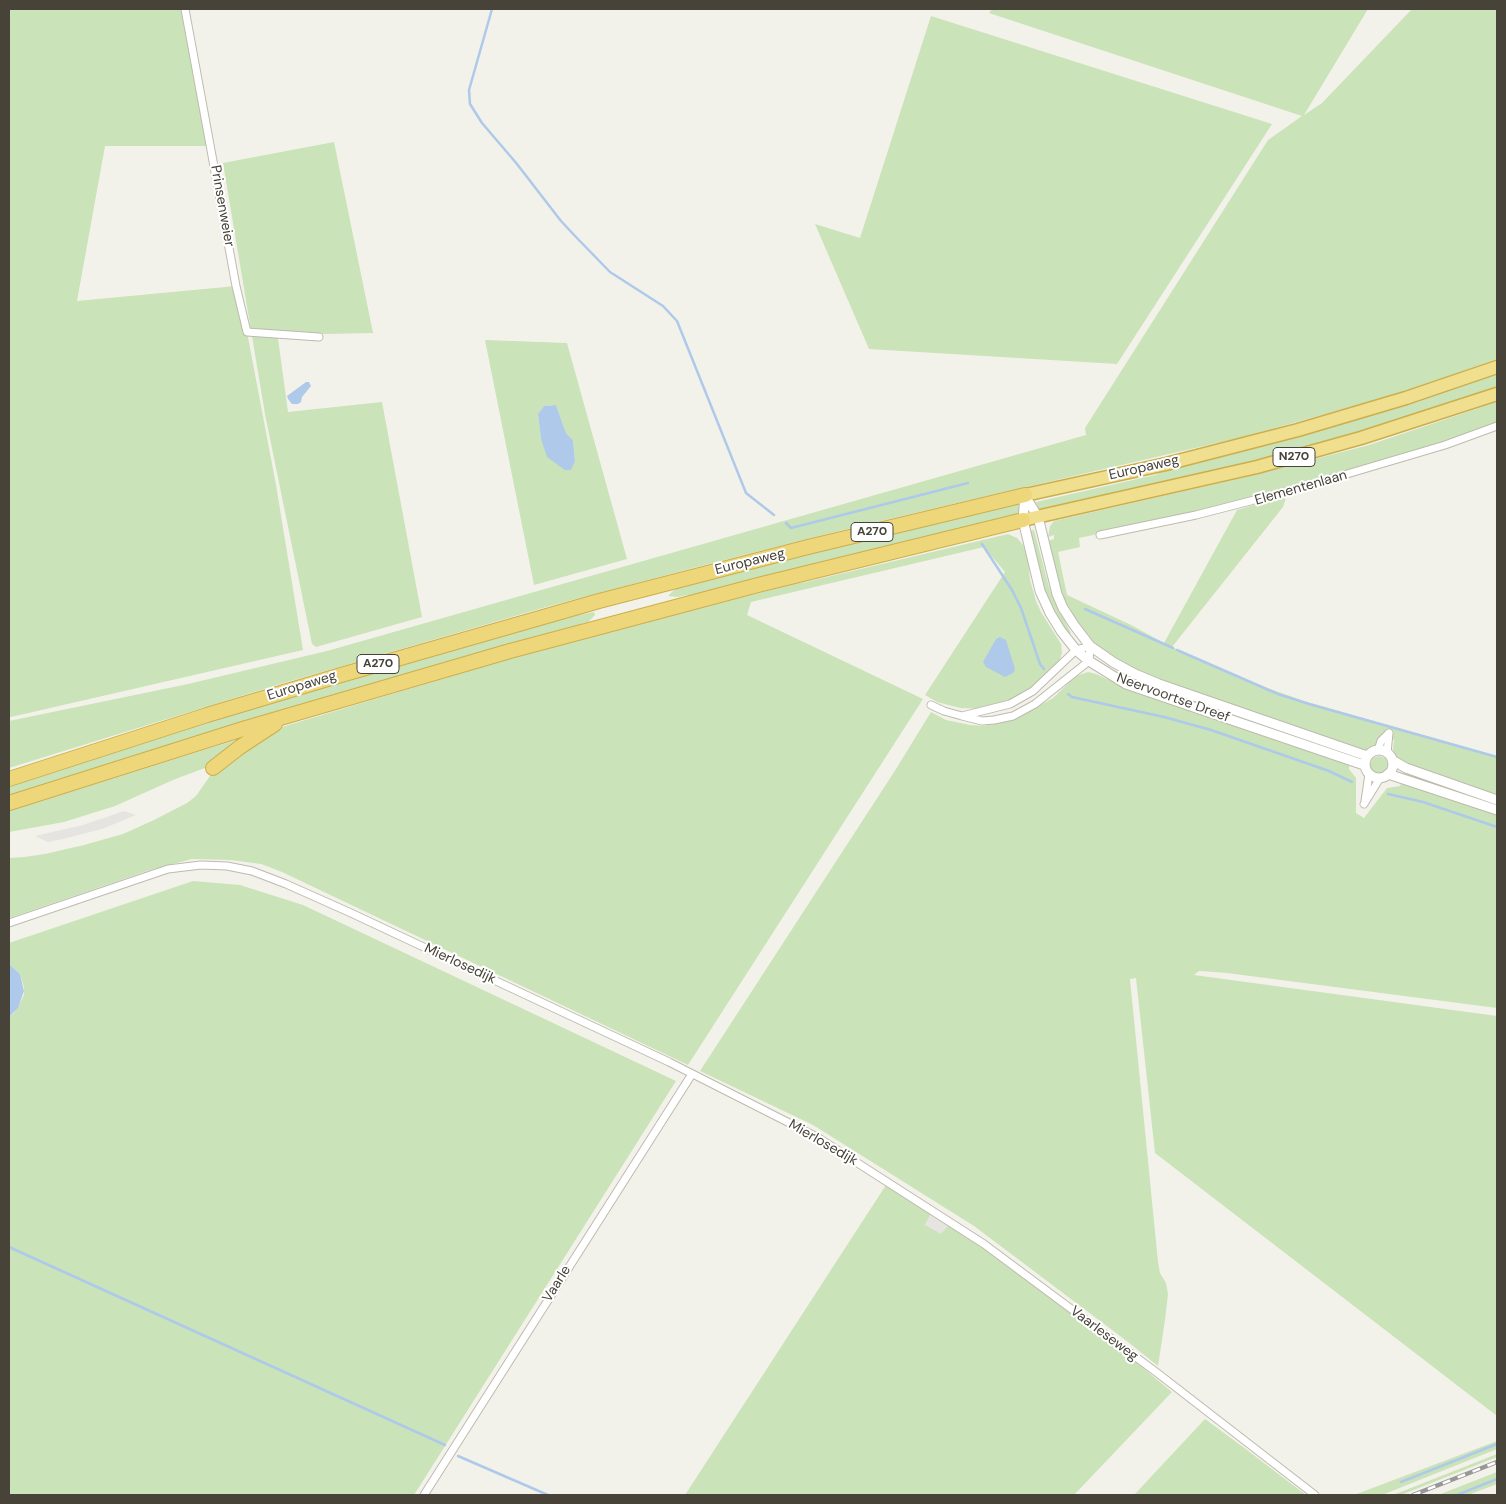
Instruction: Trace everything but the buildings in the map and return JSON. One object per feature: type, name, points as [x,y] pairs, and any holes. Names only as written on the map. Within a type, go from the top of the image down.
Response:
[{"type":"highway","name":"Europaweg","points":[[9,779],[293,689],[599,601],[817,545],[1025,495],[1166,464],[1298,430],[1406,398],[1497,367]]},
{"type":"highway","name":"Europaweg","points":[[9,803],[285,716],[474,661],[824,568],[1295,456],[1404,425],[1497,394]]},
{"type":"highway","name":"A270","points":[[213,768],[285,716]]},
{"type":"street","name":"Prinsenweier","points":[[185,9],[246,332],[319,337]]},
{"type":"street","name":"Elementenlaan","points":[[1100,535],[1196,515],[1293,490],[1445,445],[1497,426]]},
{"type":"street","name":"Neervoortse Dreef","points":[[1025,495],[1038,517],[1057,594],[1063,608],[1090,646],[1112,662],[1135,674],[1366,760]]},
{"type":"street","name":"Neervoortse Dreef","points":[[1025,495],[1023,520],[1040,591],[1059,628],[1076,650],[1089,661],[1126,684],[1366,760]]},
{"type":"street","points":[[931,705],[944,711],[962,716],[982,721],[1013,716],[1035,704],[1089,661],[1090,646],[1076,650],[1033,691],[1010,704],[962,716]]},
{"type":"street","points":[[1378,750],[1382,741],[1389,733],[1389,742],[1390,756],[1391,770],[1384,776],[1364,804],[1369,774],[1366,760],[1372,751],[1378,750],[1390,756],[1406,768],[1497,800]]},
{"type":"street","points":[[1369,774],[1374,777],[1384,776],[1408,779],[1497,810]]},
{"type":"street","name":"Mierlosedijk","points":[[9,923],[168,869],[201,865],[227,866],[252,871],[351,913],[692,1074],[817,1137],[887,1182]]},
{"type":"street","name":"Vaarle","points":[[424,1495],[692,1074]]},
{"type":"street","name":"Vaarleseweg","points":[[887,1182],[984,1244],[1315,1495]]},
{"type":"green space","points":[[9,9],[185,9],[210,146],[105,146],[77,301],[236,286],[247,332],[276,485],[303,650],[11,717],[9,717]]},
{"type":"green space","points":[[992,9],[1368,9],[1304,115],[1322,103],[1412,9],[1497,9],[1497,359],[1404,392],[1243,437],[843,530],[546,607],[270,687],[9,768],[9,721],[188,684],[327,651],[1086,435],[1085,428],[1268,140],[1302,116],[989,13]]},
{"type":"green space","points":[[931,16],[1272,124],[1117,364],[869,349],[815,224],[860,238]]},
{"type":"green space","points":[[334,142],[373,333],[324,334],[277,331],[288,412],[382,402],[422,617],[316,647],[312,644],[265,414],[223,163]]},
{"type":"green space","points":[[485,340],[567,343],[627,559],[534,585]],"holes":[[[556,405],[566,433],[573,440],[575,461],[541,439],[538,414],[544,406]]]},
{"type":"green space","points":[[1497,372],[1497,388],[1429,412],[1284,455],[1039,512],[1036,502],[1155,475],[1174,467]]},
{"type":"green space","points":[[1497,402],[1497,425],[1258,497],[1079,538],[1080,547],[1058,552],[1067,595],[1164,643],[1237,510],[1287,495],[1283,507],[1172,647],[1239,678],[1304,701],[1497,756],[1497,798],[1397,761],[1393,749],[1394,740],[1381,737],[1377,744],[1365,750],[1177,689],[1124,664],[1099,647],[1086,635],[1069,612],[1061,595],[1048,541],[1054,539],[1054,535],[1048,537],[1050,526],[1054,521],[1246,477],[1369,445]]},
{"type":"green space","points":[[1018,504],[1021,516],[689,598],[687,595],[678,597],[668,596],[674,590],[683,586],[683,584],[999,505]]},
{"type":"green space","points":[[1034,530],[1049,587],[1071,633],[1068,634],[1051,609],[1041,583],[1029,531]]},
{"type":"green space","points":[[1008,534],[1017,538],[1023,545],[1036,601],[1061,644],[1062,653],[1059,662],[1035,686],[1010,702],[986,709],[960,708],[937,702],[925,695],[1005,572],[984,547],[751,602],[747,615],[923,699],[688,1065],[282,872],[261,864],[231,860],[192,859],[150,870],[9,918],[9,858],[45,854],[84,845],[123,834],[154,820],[187,803],[196,796],[212,773],[261,736],[282,727],[492,664],[604,633],[794,584]]},
{"type":"green space","points":[[578,611],[579,615],[594,612],[595,615],[588,622],[582,623],[582,626],[9,798],[9,782],[150,737]]},
{"type":"green space","points":[[1088,672],[1164,702],[1187,706],[1264,732],[1286,743],[1316,754],[1337,757],[1350,762],[1349,769],[1356,778],[1356,813],[1364,818],[1387,788],[1400,786],[1402,781],[1497,812],[1497,1008],[1227,973],[1199,971],[1194,975],[1497,1016],[1497,1416],[1155,1153],[1136,978],[1130,979],[1158,1262],[1168,1294],[1158,1366],[974,1226],[813,1125],[700,1071],[931,712],[946,720],[970,725],[984,726],[1008,721],[1053,698],[1076,676]]},
{"type":"green space","points":[[1162,689],[1353,753],[1351,758],[1161,693]]},
{"type":"green space","points":[[252,735],[210,766],[115,806],[64,822],[9,832],[9,811]]},
{"type":"green space","points":[[1375,756],[1383,756],[1388,761],[1386,772],[1375,774],[1370,769],[1370,761]]},
{"type":"green space","points":[[1406,771],[1497,802],[1497,808],[1404,776]]},
{"type":"green space","points":[[193,881],[240,885],[303,905],[676,1081],[414,1495],[9,1495],[9,1017],[14,1013],[24,995],[24,987],[20,974],[9,964],[9,943]]},
{"type":"green space","points":[[886,1185],[931,1214],[925,1225],[949,1225],[1064,1306],[1172,1392],[1074,1495],[685,1495]]},
{"type":"green space","points":[[1205,1419],[1243,1447],[1306,1495],[1134,1495]]},
{"type":"green space","points":[[1497,1441],[1497,1449],[1382,1495],[1354,1495]]},
{"type":"green space","points":[[1497,1454],[1497,1457],[1401,1495],[1393,1495]]},
{"type":"green space","points":[[1497,1472],[1497,1484],[1468,1495],[1438,1495]]},
{"type":"shaded area","points":[[124,811],[136,815],[102,829],[63,839],[48,842],[35,836],[83,825]]},
{"type":"shaded area","points":[[931,1214],[949,1225],[941,1234],[925,1225]]},
{"type":"water","points":[[306,382],[309,382],[311,386],[302,397],[301,402],[292,404],[287,396]]},
{"type":"water","points":[[556,405],[566,433],[573,440],[575,461],[571,470],[565,470],[547,457],[541,439],[538,414],[544,406]]},
{"type":"water","points":[[1000,637],[1006,640],[1015,669],[1013,673],[1005,677],[986,667],[983,662],[996,639]]},
{"type":"water","points":[[9,964],[20,974],[24,991],[18,1008],[9,1017]]},
{"type":"waterway","points":[[492,9],[469,90],[470,104],[482,123],[575,236],[610,272],[663,306],[677,321],[746,493],[774,515]]},
{"type":"waterway","points":[[786,523],[791,528],[968,483]]},
{"type":"waterway","points":[[982,544],[1012,590],[1021,608],[1040,664],[1044,669]]},
{"type":"waterway","points":[[1085,609],[1173,648]]},
{"type":"waterway","points":[[1177,650],[1278,694],[1497,757]]},
{"type":"waterway","points":[[1068,694],[1072,697],[1164,717],[1211,730],[1329,771],[1352,782]]},
{"type":"waterway","points":[[1388,794],[1423,802],[1497,827]]},
{"type":"waterway","points":[[9,1247],[445,1445]]},
{"type":"waterway","points":[[1401,1482],[1497,1444]]},
{"type":"waterway","points":[[458,1456],[548,1495]]},
{"type":"waterway","points":[[1457,1495],[1497,1479]]},
{"type":"railway","points":[[1413,1495],[1497,1462]]}]
